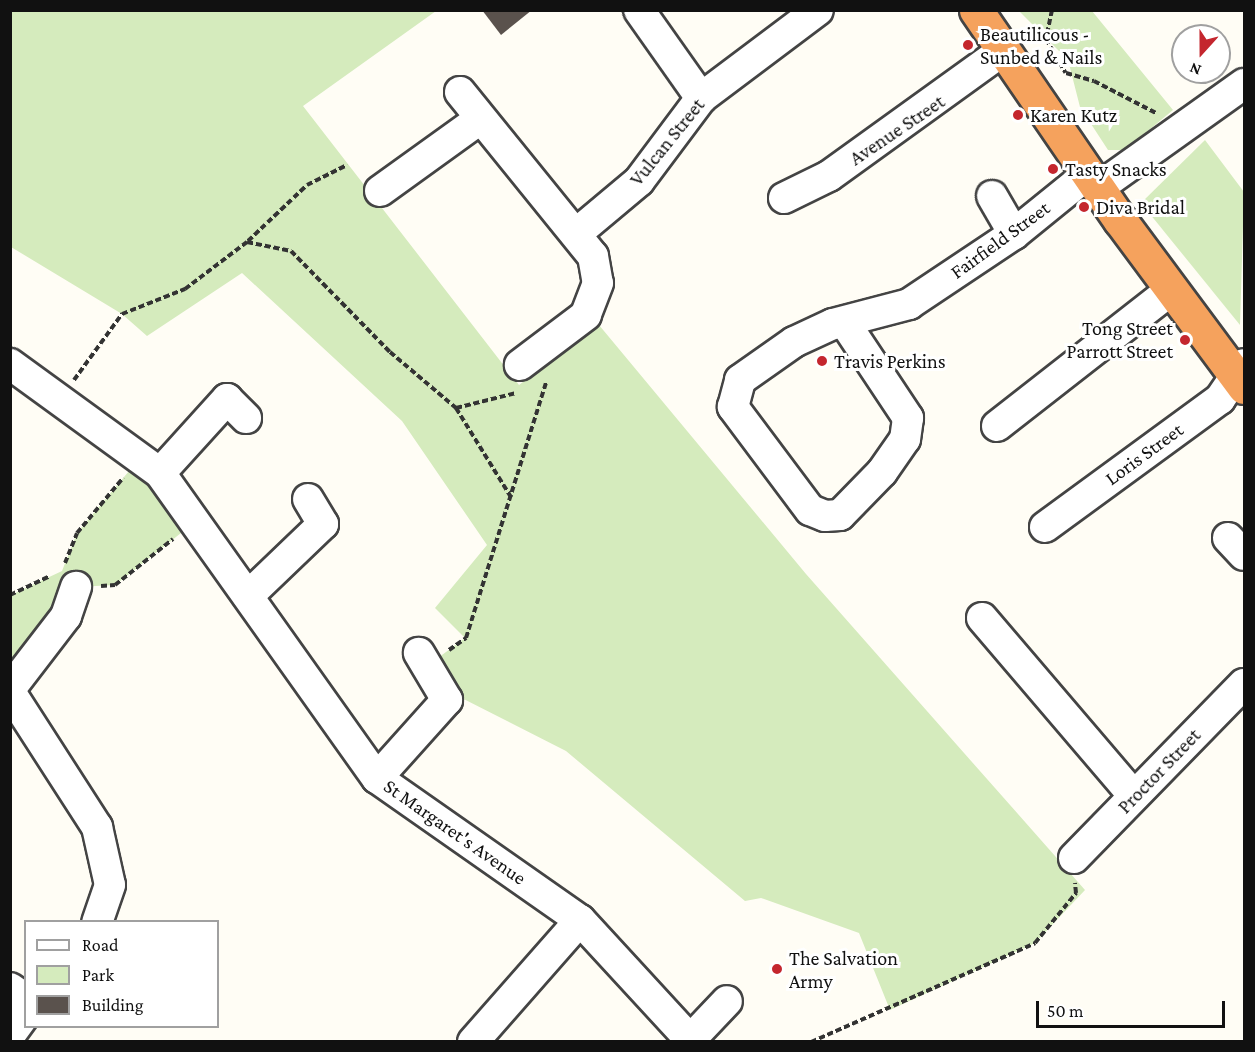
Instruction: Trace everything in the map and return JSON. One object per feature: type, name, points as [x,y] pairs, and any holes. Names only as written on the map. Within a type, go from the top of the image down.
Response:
[{"type":"highway","points":[[976,10],[1171,290],[1241,375]]},
{"type":"street","points":[[639,10],[701,98]]},
{"type":"street","name":"Vulcan Street","points":[[577,233],[639,181],[701,98],[818,10]]},
{"type":"street","name":"Avenue Street","points":[[784,198],[829,176],[964,84],[1004,50]]},
{"type":"street","name":"Fairfield Street","points":[[845,323],[909,304],[1093,181],[1186,129],[1245,84]]},
{"type":"street","points":[[460,92],[480,119],[577,233],[593,256],[598,283],[586,315],[524,382]]},
{"type":"street","points":[[380,191],[480,119]]},
{"type":"street","points":[[992,196],[1014,234]]},
{"type":"street","points":[[997,426],[1171,290]]},
{"type":"street","points":[[845,323],[909,418],[905,439],[882,472],[840,515],[825,516],[810,510],[733,407],[740,380],[754,365],[794,342],[845,323]]},
{"type":"street","name":"St Margaret's Avenue","points":[[10,364],[150,466],[195,522],[377,778],[580,920],[691,1040]]},
{"type":"street","name":"Loris Street","points":[[1045,527],[1220,399],[1241,375]]},
{"type":"street","points":[[150,466],[227,399],[246,418]]},
{"type":"street","points":[[248,597],[323,524],[308,499]]},
{"type":"street","points":[[69,579],[66,616],[10,691],[97,827],[110,885],[97,920]]},
{"type":"street","points":[[982,618],[1134,796]]},
{"type":"street","points":[[377,778],[447,700],[423,659]]},
{"type":"street","name":"Proctor Street","points":[[1074,858],[1245,684]]},
{"type":"street","points":[[473,1041],[580,920]]},
{"type":"street","points":[[10,988],[24,998]]},
{"type":"street","points":[[691,1040],[727,1001]]},
{"type":"street","points":[[10,1035],[24,1016]]},
{"type":"path","points":[[1052,10],[1046,39],[1066,73],[1094,81],[1186,129]]},
{"type":"path","points":[[59,399],[122,314],[185,289],[247,242],[307,185],[347,165]]},
{"type":"path","points":[[247,242],[291,250],[390,352],[456,408],[511,497]]},
{"type":"path","points":[[423,659],[466,638],[511,497],[543,386],[550,376]]},
{"type":"path","points":[[456,408],[524,382],[543,386]]},
{"type":"path","points":[[69,579],[77,534],[150,466]]},
{"type":"path","points":[[10,595],[69,579],[115,585],[195,522]]},
{"type":"path","points":[[811,1041],[1035,943],[1076,894],[1074,858]]},
{"type":"green space","points":[[11,11],[436,11],[303,106],[519,385],[599,325],[806,574],[1085,890],[1035,943],[890,1010],[859,933],[761,898],[745,901],[566,751],[438,686],[427,666],[465,638],[435,608],[487,545],[402,421],[242,273],[147,336],[122,314],[11,247]]},
{"type":"green space","points":[[1019,11],[1092,11],[1173,110],[1125,150],[1108,150],[1080,107],[1068,60]]},
{"type":"green space","points":[[1205,140],[1244,192],[1240,325],[1141,203]]},
{"type":"green space","points":[[140,458],[195,522],[115,585],[76,587],[11,689],[11,595],[62,571],[77,533]]},
{"type":"building","points":[[482,10],[532,10],[501,35]]},
{"type":"place","name":"Beautilicous - Sunbed & Nails","points":[[968,45]]},
{"type":"place","name":"Karen Kutz","points":[[1018,115]]},
{"type":"place","name":"Tasty Snacks","points":[[1053,169]]},
{"type":"place","name":"Diva Bridal","points":[[1084,207]]},
{"type":"place","name":"Tong Street Parrott Street","points":[[1185,340]]},
{"type":"place","name":"Travis Perkins","points":[[822,361]]},
{"type":"place","name":"The Salvation Army","points":[[777,969]]}]
